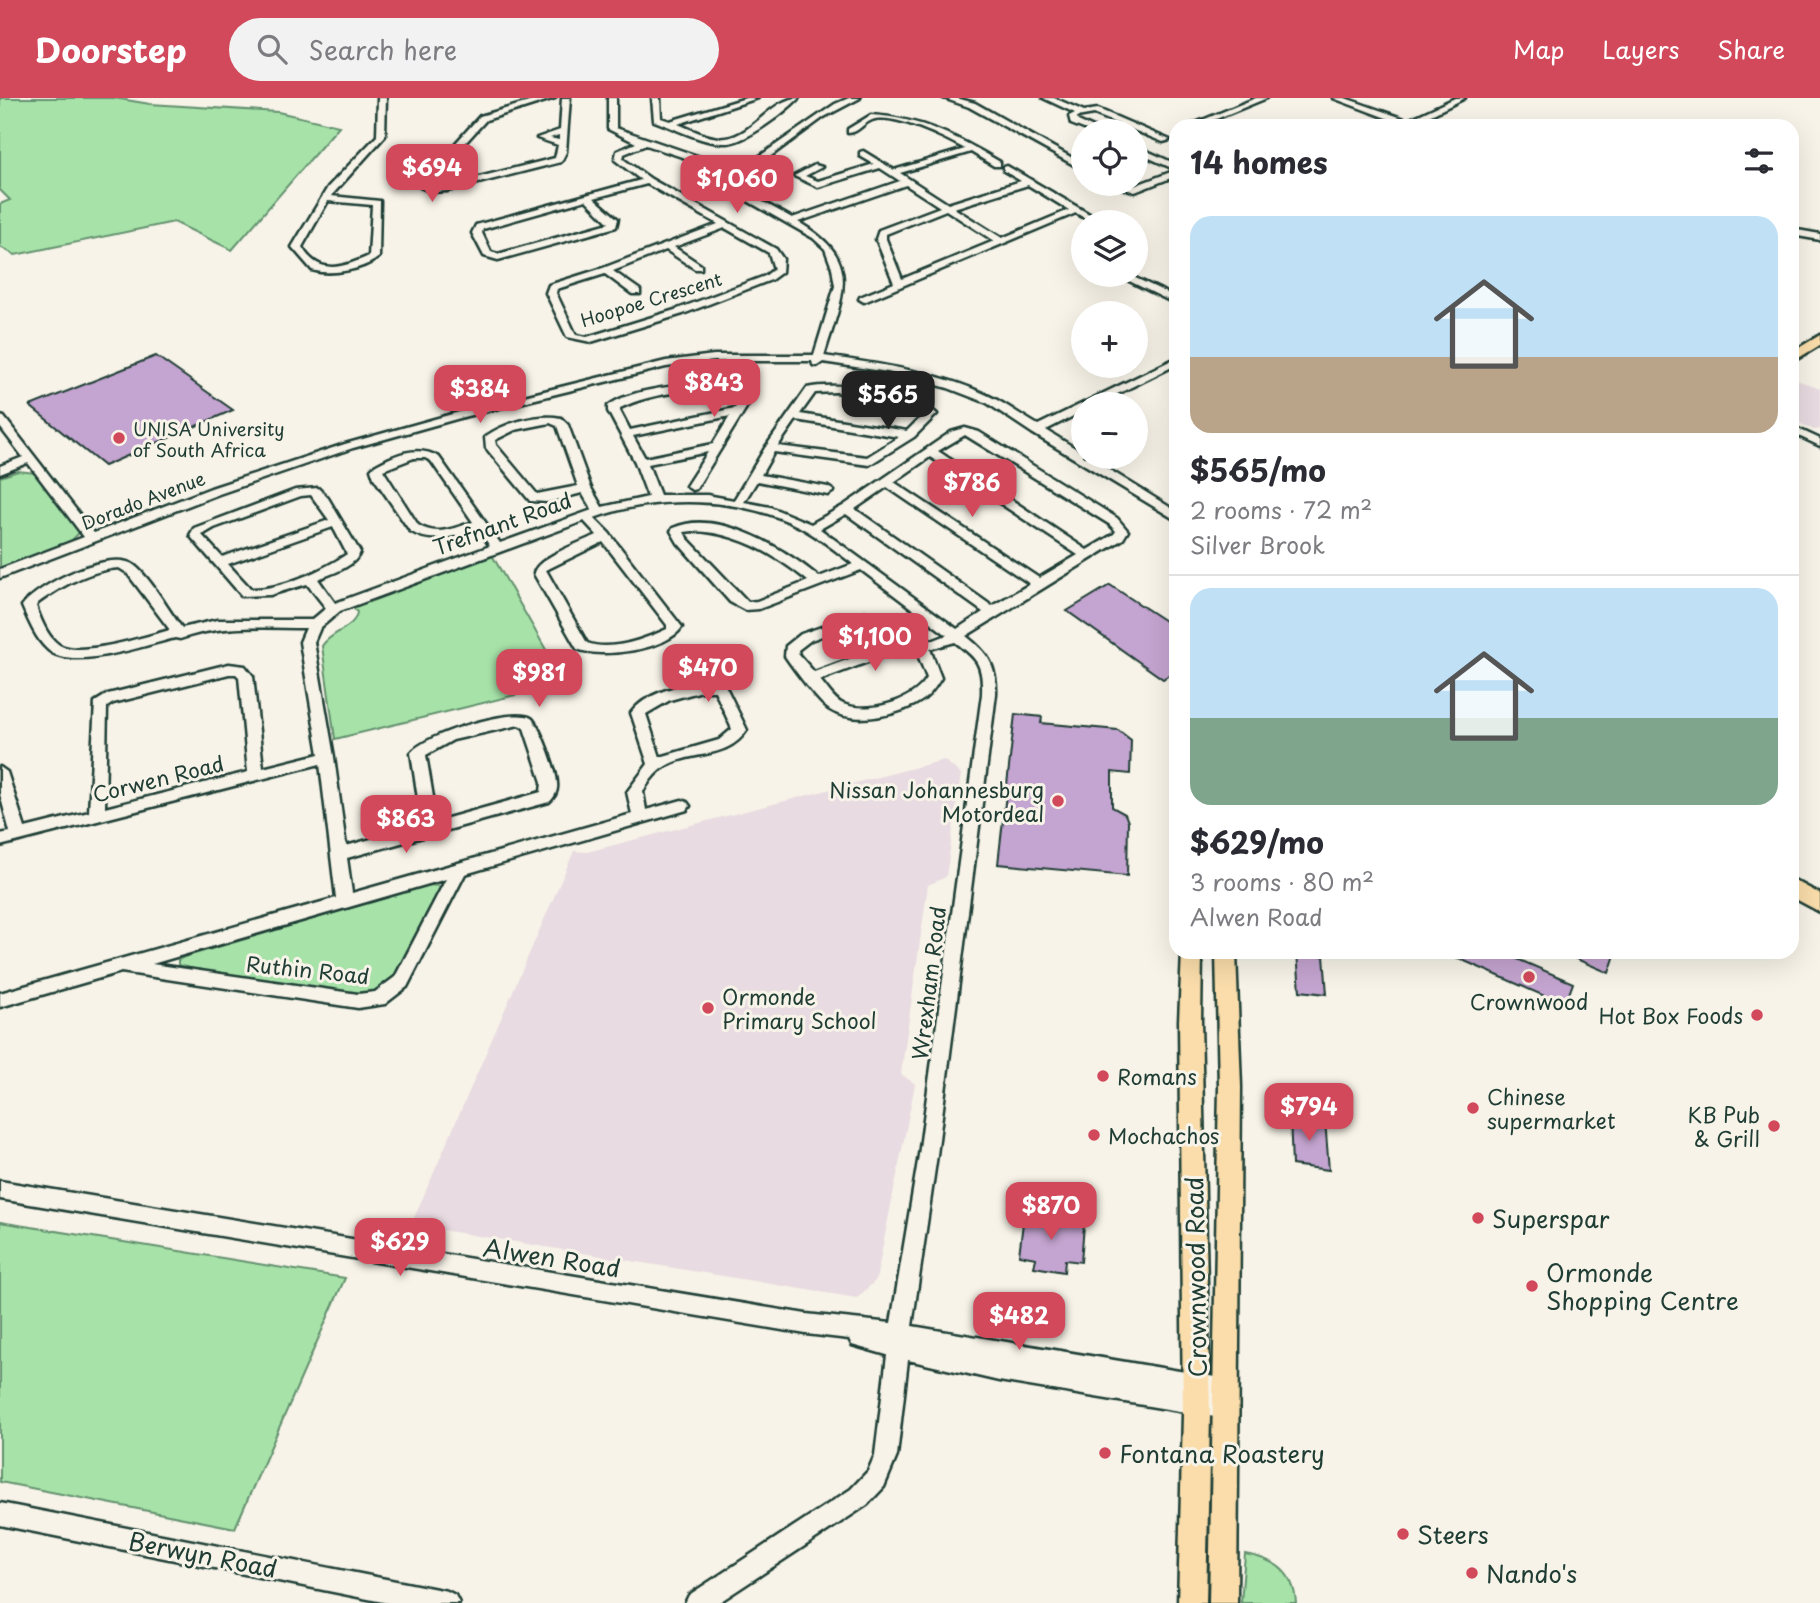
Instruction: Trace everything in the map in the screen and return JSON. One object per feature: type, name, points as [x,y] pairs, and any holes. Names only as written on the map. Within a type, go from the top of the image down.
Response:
[{"type":"main road","points":[[1799,353],[1820,339]]},
{"type":"main road","points":[[1799,891],[1820,904]]},
{"type":"main road","name":"Crownwood Road","points":[[1192,959],[1188,1012],[1197,1518],[1192,1603]]},
{"type":"main road","name":"Crownwood Road","points":[[1223,1603],[1230,1087],[1226,959]]},
{"type":"street","points":[[326,198],[377,203],[376,247],[372,258],[320,270],[312,267],[299,251],[298,244],[331,189],[382,136],[382,98]]},
{"type":"street","points":[[551,98],[483,118],[423,185],[431,189],[444,188],[552,163],[561,158],[566,98]]},
{"type":"street","points":[[612,98],[611,128],[718,174],[733,189],[826,244],[837,268],[840,286],[818,361]]},
{"type":"street","points":[[656,98],[656,118],[715,140],[729,141],[750,131],[795,98]]},
{"type":"street","points":[[668,124],[754,98]]},
{"type":"street","points":[[718,174],[754,166],[830,108],[856,98]]},
{"type":"street","points":[[947,98],[972,105],[1071,160]]},
{"type":"street","points":[[1047,98],[1081,113]]},
{"type":"street","points":[[1210,119],[1263,98]]},
{"type":"street","points":[[1337,98],[1397,119]]},
{"type":"street","points":[[1416,119],[1461,98]]},
{"type":"street","points":[[1071,119],[1081,113],[1095,111],[1169,142]]},
{"type":"street","points":[[851,131],[865,118],[880,117],[934,128],[997,164]]},
{"type":"street","points":[[563,144],[541,138],[564,131]]},
{"type":"street","points":[[644,143],[620,153],[618,157],[627,167],[724,225]]},
{"type":"street","points":[[892,173],[973,149]]},
{"type":"street","points":[[863,155],[1001,241]]},
{"type":"street","points":[[1148,155],[1169,166]]},
{"type":"street","points":[[818,167],[798,176],[818,184],[881,165]]},
{"type":"street","points":[[1007,169],[1076,210]]},
{"type":"street","points":[[1148,183],[1169,173]]},
{"type":"street","points":[[588,197],[615,221],[614,224],[602,230],[498,257],[487,254],[477,233],[480,227],[498,220],[649,181]]},
{"type":"street","points":[[794,224],[840,211],[854,201],[907,182]]},
{"type":"street","points":[[899,284],[881,233],[947,207],[1028,182]]},
{"type":"street","points":[[864,299],[1071,212]]},
{"type":"street","name":"Hoopoe Crescent","points":[[724,225],[775,254],[779,270],[768,278],[679,312],[590,339],[578,340],[571,335],[550,288],[606,270],[724,225]]},
{"type":"street","points":[[1799,233],[1820,237]]},
{"type":"street","name":"Hoopoe Crescent","points":[[667,247],[698,267]]},
{"type":"street","name":"Hoopoe Crescent","points":[[606,270],[636,292]]},
{"type":"street","points":[[1147,287],[1169,298]]},
{"type":"street","points":[[775,356],[804,349],[827,330]]},
{"type":"street","points":[[827,330],[834,354],[849,362]]},
{"type":"street","name":"Dorado Avenue","points":[[0,574],[215,491],[349,446],[625,374],[685,361],[775,356],[818,361]]},
{"type":"street","points":[[818,361],[849,362],[943,383],[990,401],[1169,512]]},
{"type":"street","points":[[818,361],[919,382],[1009,415]]},
{"type":"street","name":"Dorado Avenue","points":[[625,374],[737,362],[818,361]]},
{"type":"street","points":[[1113,392],[1169,364]]},
{"type":"street","points":[[655,499],[641,462],[613,408],[620,401],[632,398],[742,383],[748,387],[749,395],[692,486]]},
{"type":"street","points":[[738,503],[771,447],[806,394],[815,389],[897,399],[930,412],[930,417],[911,435],[876,458],[866,461],[771,447]]},
{"type":"street","points":[[628,434],[737,411]]},
{"type":"street","points":[[1036,431],[1071,413]]},
{"type":"street","points":[[792,416],[911,435]]},
{"type":"street","points":[[0,419],[91,538]]},
{"type":"street","points":[[585,488],[547,498],[534,498],[490,446],[489,439],[505,431],[548,419],[557,420],[562,425],[585,488],[591,513],[605,536],[673,623],[675,627],[672,632],[604,651],[590,651],[582,646],[540,574],[540,569],[549,562],[605,536]]},
{"type":"street","points":[[810,679],[898,646],[935,644],[957,636],[992,612],[1119,537],[1122,528],[969,432],[955,434],[847,509],[811,529]]},
{"type":"street","points":[[1799,432],[1820,443]]},
{"type":"street","points":[[641,462],[715,447]]},
{"type":"street","points":[[929,451],[1087,555]]},
{"type":"street","points":[[481,524],[441,535],[420,533],[380,478],[377,469],[415,454],[429,454],[481,524],[497,547]]},
{"type":"street","points":[[0,470],[28,459]]},
{"type":"street","points":[[755,477],[828,491]]},
{"type":"street","points":[[887,482],[1039,584]]},
{"type":"street","points":[[317,492],[337,521],[352,546],[353,556],[309,577],[263,593],[251,594],[241,589],[197,538],[198,531],[299,493],[317,492]]},
{"type":"street","name":"Trefnant Road","points":[[316,624],[333,609],[591,513],[655,499],[683,498],[738,503],[784,516],[811,529],[957,636]]},
{"type":"street","points":[[847,509],[992,612]]},
{"type":"street","points":[[220,562],[337,521]]},
{"type":"street","points":[[818,583],[777,551],[737,534],[691,526],[677,531],[735,599],[746,606],[759,605],[818,583],[863,565]]},
{"type":"street","points":[[180,635],[132,570],[122,565],[108,565],[51,588],[34,598],[29,606],[48,642],[56,650],[68,654],[92,654],[180,635],[218,625],[316,624],[307,644],[327,757],[345,902]]},
{"type":"street","points":[[309,577],[333,609]]},
{"type":"street","points":[[865,616],[794,645],[792,656],[834,706],[842,711],[858,712],[918,699],[932,686],[934,678],[926,662],[922,644]]},
{"type":"street","name":"Wrexham Road","points":[[899,1341],[928,1154],[990,680],[985,660],[957,636]]},
{"type":"street","points":[[97,815],[100,705],[108,699],[240,668],[246,676],[256,775]]},
{"type":"street","points":[[640,817],[635,792],[656,765],[726,742],[737,735],[739,729],[720,688],[706,685],[652,701],[641,709],[638,713],[656,765]]},
{"type":"street","points":[[340,854],[431,830],[537,800],[548,794],[550,782],[531,726],[527,722],[518,719],[439,741],[418,753],[431,830]]},
{"type":"street","name":"Corwen Road","points":[[0,840],[327,757]]},
{"type":"street","points":[[0,772],[18,835]]},
{"type":"street","name":"Ruthin Road","points":[[0,1000],[681,806]]},
{"type":"street","name":"Ruthin Road","points":[[121,966],[358,1002],[379,999],[401,982],[459,870]]},
{"type":"street","name":"Alwen Road","points":[[0,1190],[806,1324],[899,1341],[999,1370],[1227,1399]]},
{"type":"street","points":[[697,1603],[859,1497],[873,1484],[886,1456],[899,1341]]},
{"type":"street","name":"Berwyn Road","points":[[0,1514],[447,1603]]},
{"type":"shaded area","points":[[1799,381],[1820,389],[1820,429],[1814,430],[1799,422]]},
{"type":"shaded area","name":"Ormonde Primary School","points":[[944,760],[961,774],[946,877],[928,885],[901,1074],[915,1084],[876,1280],[857,1298],[411,1225],[574,851],[587,852]]},
{"type":"green space","points":[[0,98],[114,98],[150,104],[278,112],[339,126],[232,250],[174,222],[15,255],[0,247],[0,204],[10,200],[0,190]]},
{"type":"green space","points":[[18,471],[35,473],[80,532],[70,542],[0,570],[0,477]]},
{"type":"green space","points":[[492,555],[565,683],[335,739],[322,646],[352,622],[357,612],[353,608],[355,603]]},
{"type":"green space","points":[[429,885],[443,889],[401,973],[378,990],[365,995],[178,965],[178,960],[184,957]]},
{"type":"green space","points":[[0,1222],[345,1278],[235,1528],[0,1482]]},
{"type":"green space","points":[[1245,1554],[1265,1559],[1281,1569],[1291,1583],[1296,1603],[1241,1603]]},
{"type":"building","name":"UNISA University of South Africa","points":[[156,356],[233,410],[104,466],[30,406]]},
{"type":"building","points":[[1110,585],[1169,623],[1169,675],[1163,679],[1067,611]]},
{"type":"building","name":"Nissan Johannesburg Motordeal","points":[[1015,714],[1042,717],[1041,723],[1118,730],[1131,740],[1130,774],[1112,772],[1112,807],[1125,814],[1128,822],[1127,876],[998,864]]},
{"type":"building","points":[[1297,959],[1324,959],[1327,994],[1300,991]]},
{"type":"building","name":"Crownwood","points":[[1460,959],[1517,959],[1573,983],[1565,1005]]},
{"type":"building","points":[[1576,959],[1614,959],[1609,973]]},
{"type":"building","points":[[1290,1116],[1325,1120],[1329,1170],[1292,1165]]},
{"type":"building","points":[[1024,1215],[1084,1225],[1081,1262],[1065,1260],[1064,1272],[1034,1267],[1036,1258],[1019,1255]]},
{"type":"place","name":"UNISA University of South Africa","points":[[119,438]]},
{"type":"place","name":"Nissan Johannesburg Motordeal","points":[[1058,801]]},
{"type":"place","name":"Crownwood","points":[[1529,977]]},
{"type":"place","name":"Ormonde Primary School","points":[[708,1008]]},
{"type":"place","name":"Hot Box Foods","points":[[1757,1015]]},
{"type":"place","name":"Romans","points":[[1103,1076]]},
{"type":"place","name":"Chinese supermarket","points":[[1473,1108]]},
{"type":"place","name":"KB Pub & Grill","points":[[1774,1126]]},
{"type":"place","name":"Mochachos","points":[[1094,1135]]},
{"type":"place","name":"Superspar","points":[[1478,1218]]},
{"type":"place","name":"Ormonde Shopping Centre","points":[[1532,1286]]},
{"type":"place","name":"Fontana Roastery","points":[[1105,1453]]},
{"type":"place","name":"Steers","points":[[1403,1534]]},
{"type":"place","name":"Nando's","points":[[1472,1573]]}]
